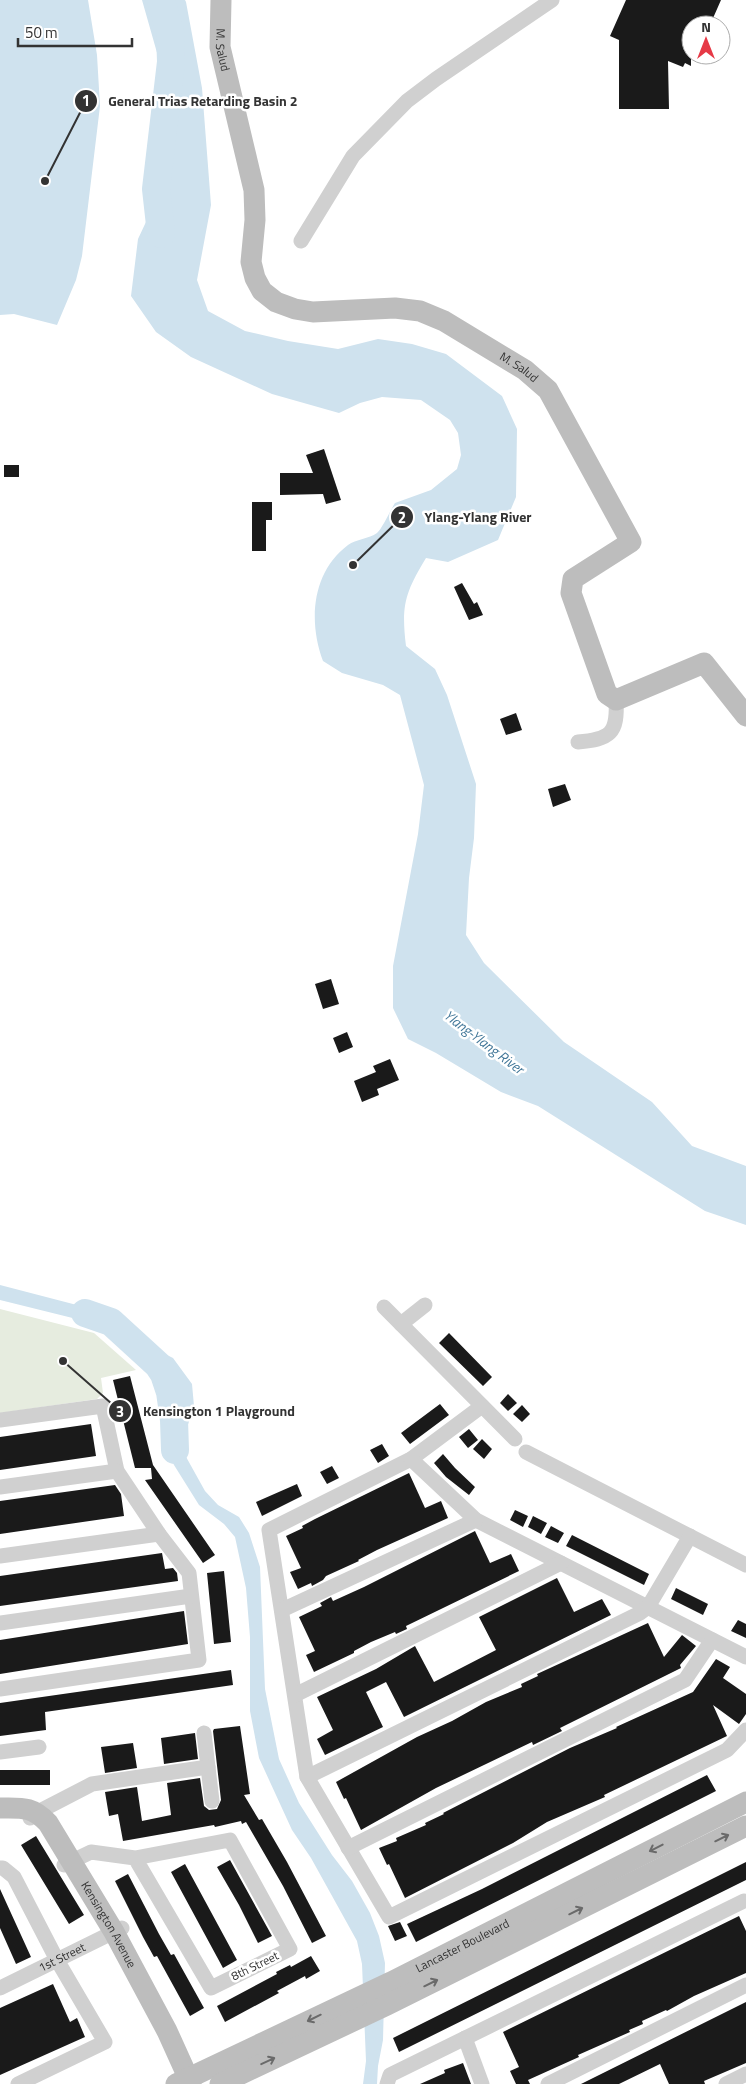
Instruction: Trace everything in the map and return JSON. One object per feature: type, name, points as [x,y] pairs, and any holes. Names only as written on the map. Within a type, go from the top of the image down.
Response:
[{"type":"street","name":"M. Salud","points":[[221,0],[220,47],[254,190],[255,220],[251,262],[255,278],[262,291],[276,302],[294,309],[313,312],[395,308],[420,311],[444,321],[526,370],[548,390],[631,542],[573,579],[570,593],[607,694],[616,700]]},
{"type":"street","points":[[301,241],[353,156],[407,101],[552,0]]},
{"type":"street","points":[[578,742],[595,740],[610,733],[617,721],[616,700],[704,663],[746,716]]},
{"type":"street","points":[[401,1324],[424,1306]]},
{"type":"street","points":[[384,1307],[515,1439]]},
{"type":"street","points":[[0,1420],[103,1406],[117,1471],[159,1534],[189,1572],[199,1660],[0,1689]]},
{"type":"street","points":[[482,1406],[411,1459],[269,1530],[307,1777],[389,1917],[727,1750],[746,1730]]},
{"type":"street","points":[[526,1452],[746,1565]]},
{"type":"street","points":[[411,1459],[476,1520],[746,1657]]},
{"type":"street","points":[[0,1487],[117,1471]]},
{"type":"street","points":[[282,1610],[476,1520]]},
{"type":"street","points":[[0,1556],[159,1534]]},
{"type":"street","points":[[307,1777],[629,1620],[648,1607],[690,1536]]},
{"type":"street","points":[[295,1695],[562,1563]]},
{"type":"street","points":[[0,1623],[191,1596]]},
{"type":"street","points":[[348,1848],[685,1680],[712,1640]]},
{"type":"street","points":[[204,1733],[212,1801]]},
{"type":"street","points":[[0,1752],[39,1747]]},
{"type":"street","points":[[0,1808],[23,1808],[34,1815],[92,1784],[208,1767]]},
{"type":"street","name":"Lancaster Boulevard","points":[[220,2084],[358,2008],[391,1982],[746,1802]]},
{"type":"street","name":"Kensington Avenue","points":[[34,1815],[48,1823],[67,1863],[118,1930],[167,2031],[185,2082]]},
{"type":"street","name":"Lancaster Boulevard","points":[[185,2082],[358,2008],[387,2005],[746,1826]]},
{"type":"street","name":"8th Street","points":[[67,1863],[91,1852],[135,1858],[230,1840],[290,1949],[211,1988],[135,1858]]},
{"type":"street","points":[[0,1868],[3,1868],[14,1877],[57,1960],[105,2042],[18,2084]]},
{"type":"street","points":[[386,2084],[390,2074],[743,1899]]},
{"type":"street","name":"1st Street","points":[[0,1988],[118,1930]]},
{"type":"street","points":[[548,2084],[746,1985]]},
{"type":"street","points":[[465,2038],[482,2084]]},
{"type":"street","points":[[726,2084],[746,2074]]},
{"type":"shaded area","points":[[0,1309],[94,1333],[136,1370],[101,1378],[103,1393],[97,1399],[0,1413]]},
{"type":"water","points":[[0,0],[88,0],[97,55],[100,106],[82,256],[76,280],[57,325],[14,314],[0,315]]},
{"type":"water","points":[[142,0],[185,0],[186,2],[202,88],[211,205],[197,280],[208,311],[245,331],[288,341],[338,349],[378,339],[412,344],[446,354],[502,396],[517,429],[516,497],[498,540],[448,562],[426,558],[409,590],[404,620],[406,646],[435,669],[447,695],[476,784],[474,838],[469,878],[466,935],[484,963],[564,1042],[652,1102],[692,1146],[746,1166],[746,1225],[705,1211],[538,1106],[501,1092],[436,1053],[408,1039],[393,1008],[393,966],[418,834],[424,785],[400,695],[383,685],[342,673],[323,661],[318,646],[316,630],[316,598],[320,583],[327,569],[336,556],[348,545],[377,533],[395,503],[431,490],[457,469],[461,455],[458,433],[450,420],[421,400],[382,397],[360,403],[339,413],[272,394],[191,357],[156,332],[131,296],[138,239],[160,192],[175,130],[171,102]]},
{"type":"water","points":[[0,1285],[123,1319],[151,1347],[173,1358],[192,1384],[194,1406],[183,1440],[185,1455],[205,1491],[218,1505],[239,1517],[249,1533],[260,1567],[265,1689],[279,1759],[299,1803],[332,1855],[352,1881],[370,1913],[379,1936],[385,1963],[383,2040],[377,2084],[363,2084],[366,2061],[362,1964],[357,1941],[311,1858],[292,1830],[259,1758],[250,1711],[250,1637],[246,1588],[235,1537],[224,1524],[199,1505],[167,1450],[167,1432],[174,1412],[173,1390],[164,1372],[121,1330],[0,1300]]},
{"type":"building","points":[[626,0],[721,0],[714,15],[681,15],[681,65],[684,65],[683,67],[668,61],[669,109],[619,109],[619,40],[610,36]]},
{"type":"building","points":[[324,449],[341,500],[326,504],[323,494],[280,495],[280,473],[313,473],[306,455]]},
{"type":"building","points":[[4,465],[19,465],[19,477],[4,477]]},
{"type":"building","points":[[252,502],[272,502],[272,520],[266,520],[266,551],[252,551]]},
{"type":"building","points":[[462,583],[474,604],[477,602],[483,615],[469,620],[454,587]]},
{"type":"building","points":[[516,713],[522,730],[506,735],[500,719]]},
{"type":"building","points":[[565,784],[571,800],[553,807],[548,789]]},
{"type":"building","points":[[331,979],[339,1004],[323,1009],[315,984]]},
{"type":"building","points":[[347,1032],[353,1047],[339,1053],[333,1038]]},
{"type":"building","points":[[390,1059],[399,1080],[377,1089],[379,1095],[362,1102],[354,1081],[376,1072],[373,1066]]},
{"type":"building","points":[[449,1333],[492,1377],[483,1386],[439,1343]]},
{"type":"building","points":[[130,1376],[153,1465],[215,1555],[203,1563],[145,1480],[152,1479],[151,1468],[135,1468],[113,1380]]},
{"type":"building","points":[[508,1394],[517,1403],[508,1411],[500,1403]]},
{"type":"building","points":[[440,1404],[449,1415],[410,1444],[401,1433]]},
{"type":"building","points":[[522,1405],[530,1414],[522,1422],[513,1414]]},
{"type":"building","points":[[91,1424],[96,1456],[0,1470],[0,1437]]},
{"type":"building","points":[[469,1429],[478,1440],[468,1448],[459,1437]]},
{"type":"building","points":[[482,1439],[492,1449],[484,1459],[473,1449]]},
{"type":"building","points":[[382,1444],[389,1456],[378,1463],[370,1450]]},
{"type":"building","points":[[443,1454],[475,1487],[469,1495],[446,1477],[434,1463]]},
{"type":"building","points":[[332,1466],[339,1478],[327,1484],[320,1472]]},
{"type":"building","points":[[409,1473],[425,1508],[441,1501],[448,1518],[377,1550],[359,1561],[326,1576],[323,1580],[312,1586],[311,1583],[298,1589],[290,1572],[301,1568],[286,1536],[303,1528],[302,1526],[315,1519]]},
{"type":"building","points":[[297,1484],[302,1496],[262,1516],[256,1502]]},
{"type":"building","points":[[115,1485],[121,1494],[124,1516],[0,1534],[0,1501]]},
{"type":"building","points":[[515,1510],[528,1516],[523,1527],[510,1520]]},
{"type":"building","points":[[533,1516],[547,1523],[541,1534],[528,1527]]},
{"type":"building","points":[[551,1526],[564,1533],[558,1543],[545,1537]]},
{"type":"building","points":[[475,1531],[490,1563],[511,1554],[519,1571],[406,1626],[407,1629],[371,1642],[354,1651],[354,1653],[314,1672],[306,1655],[315,1651],[299,1617],[322,1606],[320,1603],[331,1597],[333,1601],[364,1587]]},
{"type":"building","points":[[572,1535],[649,1574],[644,1585],[566,1546]]},
{"type":"building","points":[[162,1553],[165,1569],[173,1568],[177,1573],[178,1581],[0,1606],[0,1576]]},
{"type":"building","points":[[224,1571],[231,1642],[214,1644],[207,1573]]},
{"type":"building","points":[[557,1578],[574,1612],[602,1599],[611,1615],[404,1717],[386,1682],[366,1692],[383,1727],[325,1755],[317,1739],[333,1730],[317,1697],[376,1669],[415,1646],[434,1682],[496,1650],[479,1617]]},
{"type":"building","points":[[676,1588],[708,1604],[703,1615],[671,1599]]},
{"type":"building","points":[[184,1611],[188,1644],[0,1674],[0,1640]]},
{"type":"building","points":[[738,1620],[746,1624],[746,1638],[731,1631]]},
{"type":"building","points":[[648,1623],[664,1657],[682,1635],[696,1646],[680,1665],[681,1668],[560,1728],[562,1731],[533,1745],[532,1742],[436,1788],[361,1830],[336,1782],[417,1737],[452,1721],[486,1702],[522,1687],[521,1684],[538,1676],[537,1674]]},
{"type":"building","points":[[716,1659],[730,1667],[723,1678],[746,1694],[746,1714],[739,1724],[713,1705],[727,1736],[604,1795],[605,1797],[547,1822],[513,1843],[405,1898],[379,1848],[397,1841],[396,1838],[426,1825],[425,1823],[443,1813],[570,1748],[693,1692]]},
{"type":"building","points":[[231,1670],[233,1685],[45,1712],[46,1730],[0,1736],[0,1703]]},
{"type":"building","points":[[240,1726],[250,1794],[244,1795],[259,1820],[262,1819],[326,1936],[312,1943],[283,1886],[246,1822],[242,1824],[241,1821],[215,1827],[214,1825],[123,1841],[118,1814],[109,1816],[105,1792],[137,1787],[142,1821],[171,1815],[167,1783],[200,1778],[204,1806],[209,1810],[217,1809],[221,1800],[213,1731],[214,1729]]},
{"type":"building","points":[[195,1733],[198,1759],[164,1764],[161,1738]]},
{"type":"building","points":[[133,1743],[137,1768],[105,1773],[101,1747]]},
{"type":"building","points":[[0,1770],[50,1770],[50,1785],[0,1785]]},
{"type":"building","points":[[707,1775],[716,1791],[416,1942],[407,1924],[482,1889]]},
{"type":"building","points":[[36,1836],[84,1915],[69,1924],[21,1845]]},
{"type":"building","points":[[230,1860],[272,1936],[258,1943],[217,1867]]},
{"type":"building","points":[[746,1862],[746,1880],[399,2052],[393,2038]]},
{"type":"building","points":[[185,1864],[237,1960],[223,1968],[171,1872]]},
{"type":"building","points":[[128,1874],[159,1934],[171,1955],[174,1954],[204,2008],[190,2016],[157,1956],[154,1957],[115,1881]]},
{"type":"building","points":[[0,1889],[31,1957],[16,1964],[0,1928]]},
{"type":"building","points":[[739,1916],[746,1931],[746,1973],[642,2021],[643,2024],[629,2030],[630,2032],[528,2080],[530,2084],[516,2084],[510,2071],[519,2067],[503,2032]]},
{"type":"building","points":[[400,1922],[407,1936],[395,1941],[388,1926]]},
{"type":"building","points":[[311,1956],[320,1971],[306,1979],[305,1976],[277,1991],[279,1993],[225,2022],[217,2006],[277,1974],[276,1972],[290,1965],[291,1967]]},
{"type":"building","points":[[53,1984],[70,2022],[77,2018],[85,2037],[0,2075],[0,2008]]},
{"type":"building","points":[[746,2002],[746,2063],[704,2081],[705,2084],[669,2084],[660,2064],[619,2084],[581,2084]]},
{"type":"building","points":[[463,2063],[471,2084],[420,2084],[445,2073],[444,2070]]},
{"type":"waterway","name":"Ylang-Ylang River","points":[[161,0],[170,31],[171,62],[156,189],[161,234]]},
{"type":"waterway","points":[[85,1313],[111,1322],[158,1365],[164,1374],[170,1392],[174,1420],[175,1450]]},
{"type":"place","name":"General Trias Retarding Basin 2","points":[[45,181]]},
{"type":"place","name":"Ylang-Ylang River","points":[[353,565]]},
{"type":"place","name":"Kensington 1 Playground","points":[[63,1361]]}]
